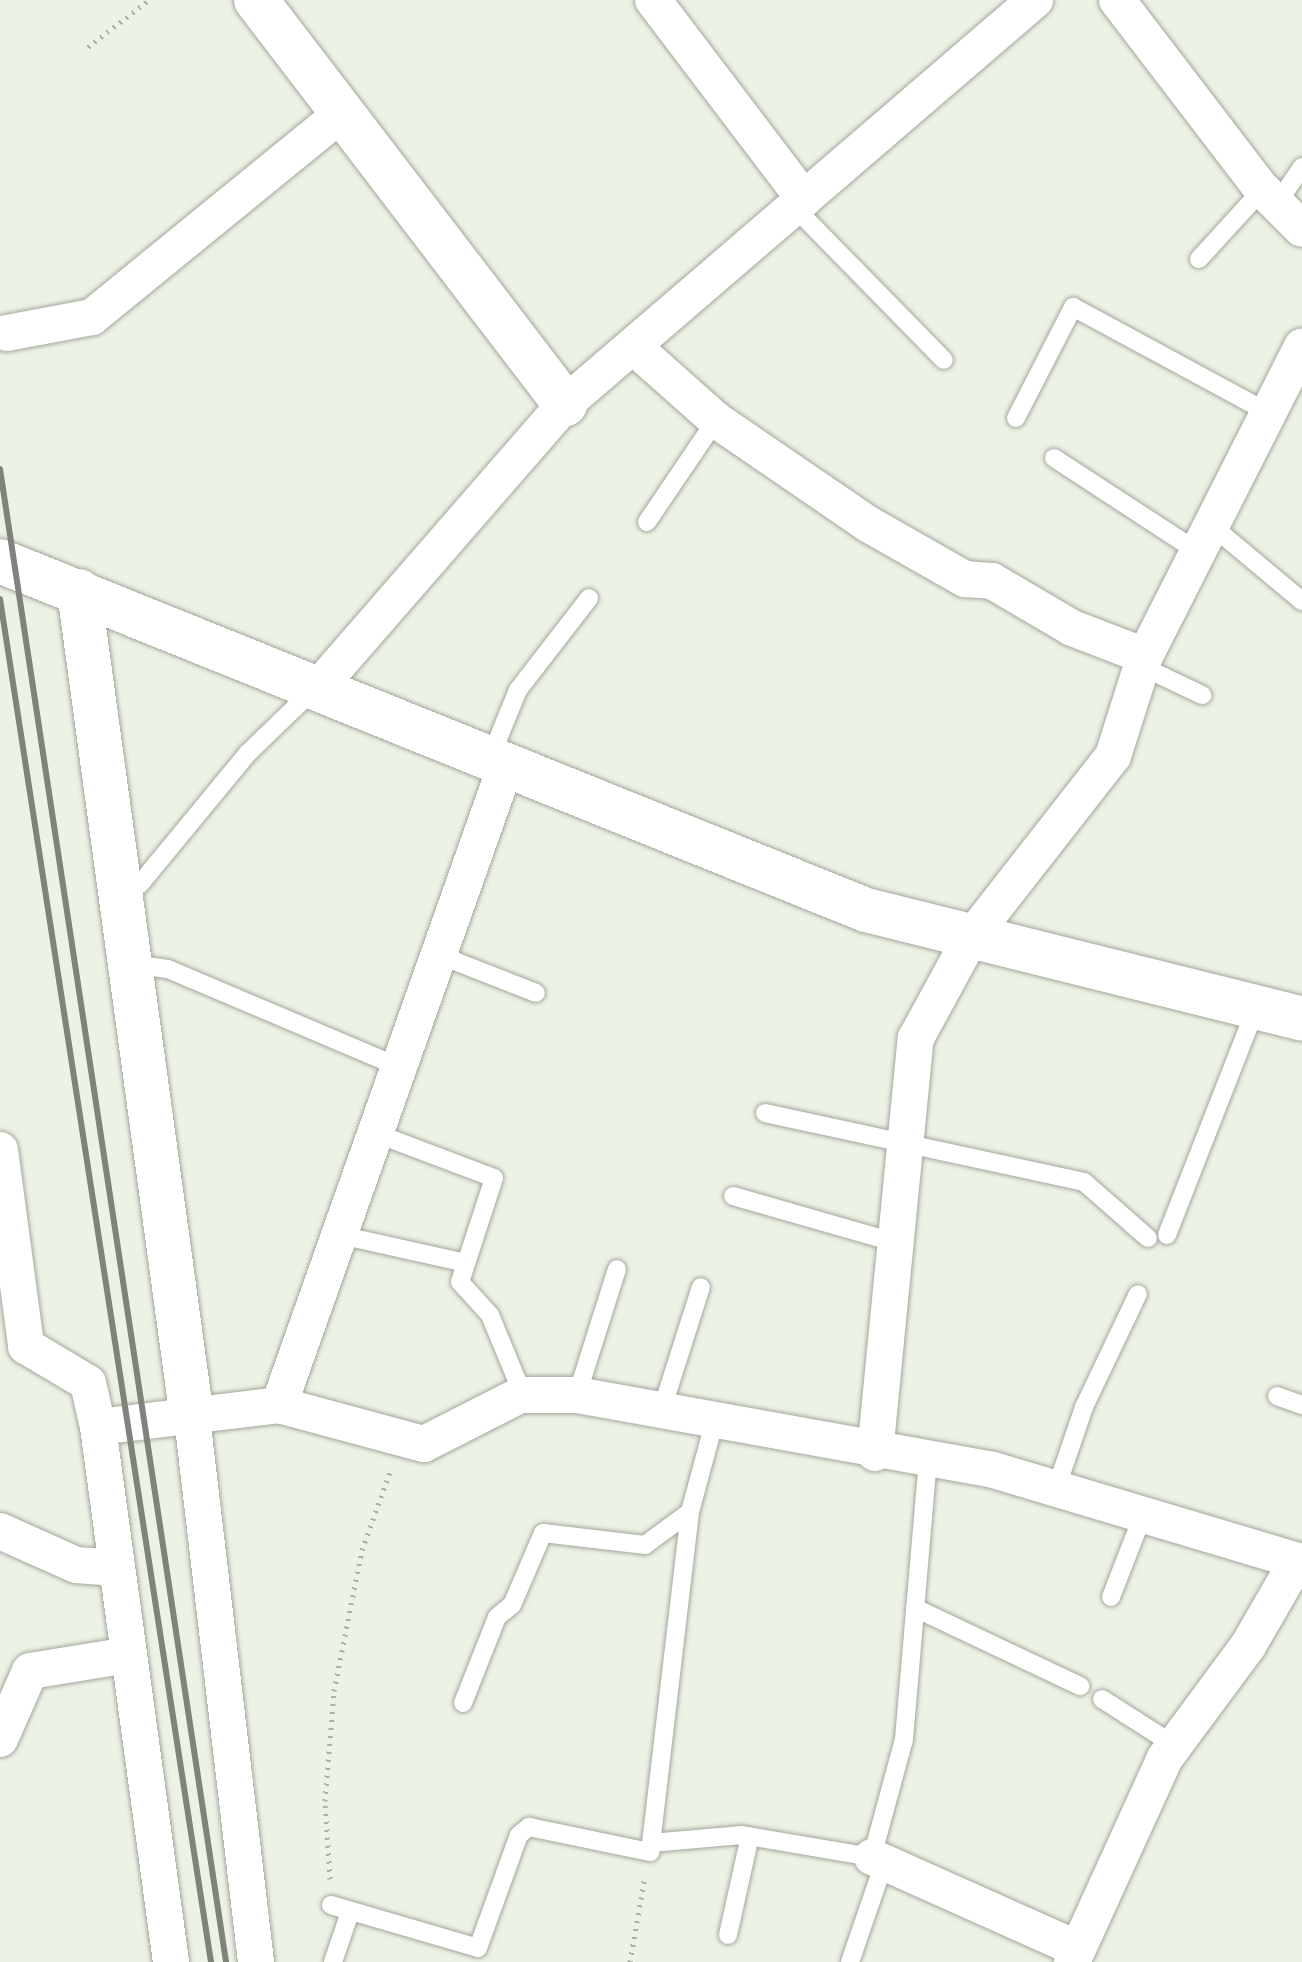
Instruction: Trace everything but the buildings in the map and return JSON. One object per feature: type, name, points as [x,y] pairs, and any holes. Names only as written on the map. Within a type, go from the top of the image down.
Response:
[{"type":"street","points":[[256,0],[565,404]]},
{"type":"street","points":[[653,0],[799,203]]},
{"type":"street","points":[[311,693],[565,404],[1035,0]]},
{"type":"street","points":[[1117,0],[1269,197],[1302,229]]},
{"type":"street","points":[[7,333],[92,317],[343,112]]},
{"type":"street","points":[[634,347],[716,420],[868,524],[965,579],[992,581],[1072,628],[1143,661]]},
{"type":"street","points":[[875,1453],[916,1038],[970,939],[1113,756],[1143,661],[1302,347]]},
{"type":"street","points":[[0,561],[79,591],[311,693],[866,910],[970,939],[1302,1019]]},
{"type":"street","points":[[79,591],[192,1418],[256,1962]]},
{"type":"street","points":[[279,1405],[439,955],[497,765]]},
{"type":"street","points":[[0,1150],[26,1346],[88,1383],[98,1427],[171,1962]]},
{"type":"street","points":[[98,1427],[192,1418],[279,1405],[424,1444],[523,1395],[577,1395],[875,1453],[928,1460],[1056,1489],[1300,1561],[1248,1646],[1174,1745],[1074,1955],[878,1860]]},
{"type":"street","points":[[0,1531],[76,1565],[117,1568]]},
{"type":"street","points":[[0,1739],[30,1671],[129,1655]]},
{"type":"lane","points":[[1199,259],[1302,167]]},
{"type":"lane","points":[[799,203],[944,360]]},
{"type":"lane","points":[[1016,418],[1073,307],[1269,413]]},
{"type":"lane","points":[[647,522],[716,420]]},
{"type":"lane","points":[[1054,458],[1205,538],[1302,601]]},
{"type":"lane","points":[[497,765],[518,690],[589,598]]},
{"type":"lane","points":[[1143,661],[1202,695]]},
{"type":"lane","points":[[121,888],[140,884],[248,753],[311,693]]},
{"type":"lane","points":[[439,955],[536,993]]},
{"type":"lane","points":[[132,964],[168,969],[399,1067]]},
{"type":"lane","points":[[1167,1235],[1256,1008]]},
{"type":"lane","points":[[765,1113],[904,1147],[1084,1182],[1148,1238]]},
{"type":"lane","points":[[375,1133],[494,1178],[460,1282],[490,1315],[523,1395]]},
{"type":"lane","points":[[733,1196],[897,1243]]},
{"type":"lane","points":[[340,1235],[466,1263]]},
{"type":"lane","points":[[577,1395],[617,1269]]},
{"type":"lane","points":[[661,1412],[701,1287]]},
{"type":"lane","points":[[1056,1489],[1084,1407],[1138,1294]]},
{"type":"lane","points":[[1277,1396],[1302,1405]]},
{"type":"lane","points":[[714,1423],[690,1512],[651,1843],[750,1836],[878,1860]]},
{"type":"lane","points":[[850,1962],[878,1860],[904,1739],[928,1460]]},
{"type":"lane","points":[[463,1703],[497,1617],[512,1605],[543,1533],[645,1545],[690,1512]]},
{"type":"lane","points":[[1111,1597],[1143,1515]]},
{"type":"lane","points":[[915,1608],[1080,1686]]},
{"type":"lane","points":[[1102,1699],[1174,1745]]},
{"type":"lane","points":[[331,1905],[478,1948],[519,1835],[529,1827],[650,1852]]},
{"type":"lane","points":[[728,1935],[750,1836]]},
{"type":"lane","points":[[333,1962],[350,1912]]},
{"type":"path","points":[[88,47],[149,0]]},
{"type":"path","points":[[331,1905],[325,1801],[334,1691],[362,1550],[402,1438]]},
{"type":"path","points":[[630,1962],[650,1852]]},
{"type":"railway","points":[[0,469],[226,1962]]},
{"type":"railway","points":[[0,599],[211,1962]]}]
